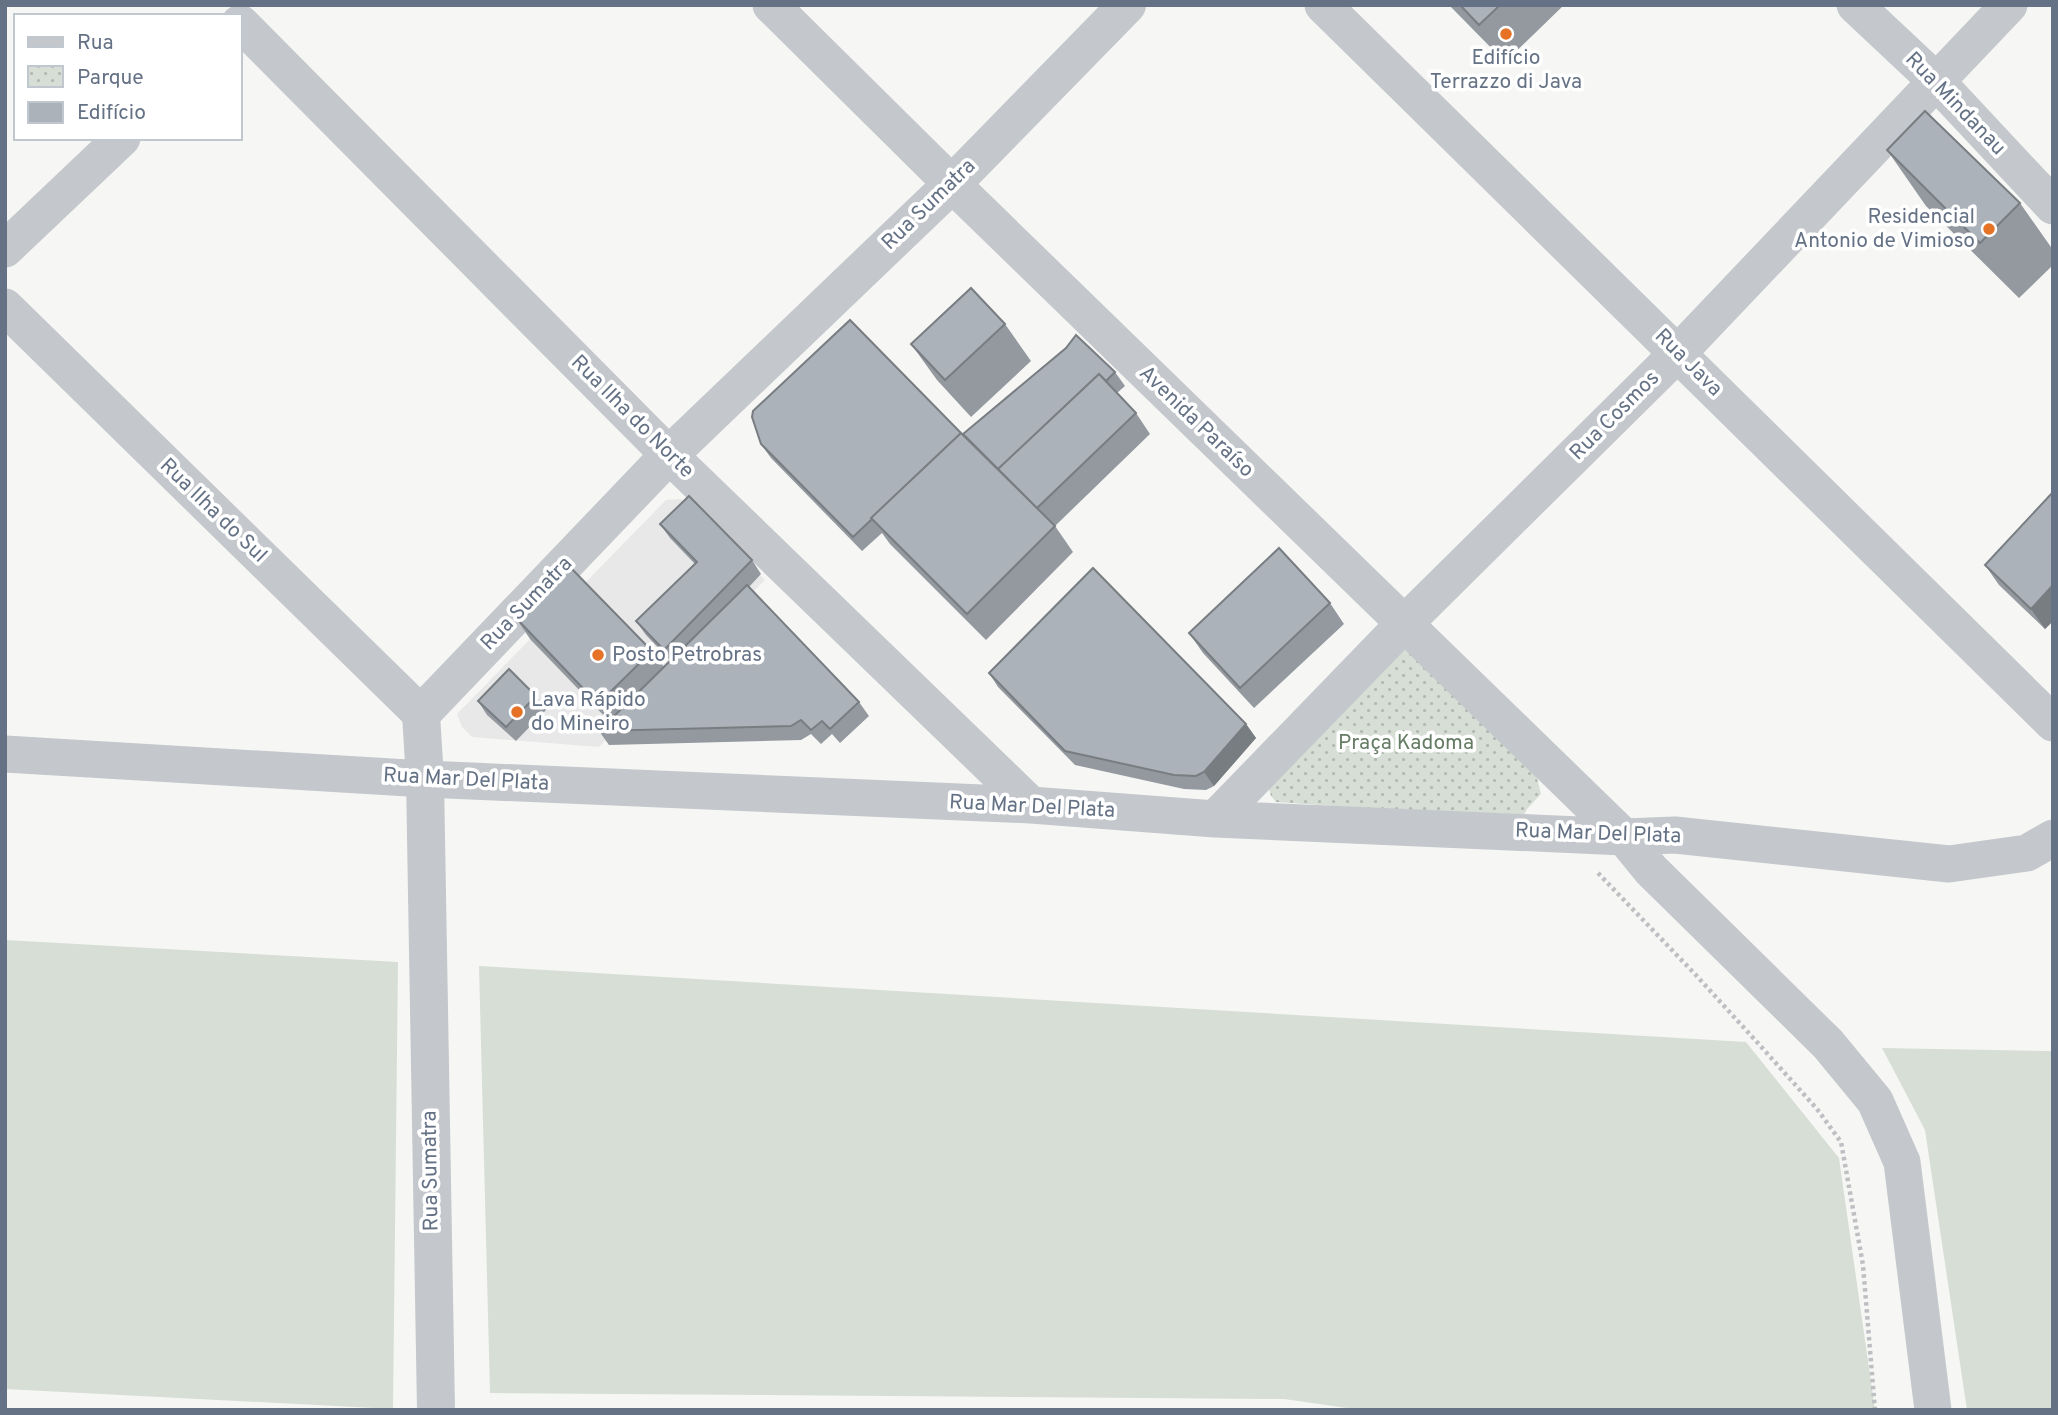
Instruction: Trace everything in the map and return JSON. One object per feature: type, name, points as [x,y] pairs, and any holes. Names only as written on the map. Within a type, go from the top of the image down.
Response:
[{"type":"street","name":"Avenida Paraíso","points":[[771,5],[1623,837],[1651,870],[1828,1044],[1875,1101],[1902,1162],[1933,1410]]},
{"type":"street","name":"Rua Sumatra","points":[[436,1410],[425,779],[421,715],[669,455],[952,184],[1127,5]]},
{"type":"street","name":"Rua Java","points":[[1323,5],[2053,723]]},
{"type":"street","name":"Rua Mindanau","points":[[1855,5],[1936,81],[2053,206]]},
{"type":"street","name":"Rua Cosmos","points":[[1214,819],[1404,624],[1678,354],[2009,5]]},
{"type":"street","name":"Rua Ilha do Norte","points":[[242,19],[669,455],[1031,805]]},
{"type":"street","points":[[5,249],[120,140]]},
{"type":"street","name":"Rua Ilha do Sul","points":[[5,307],[421,715]]},
{"type":"street","name":"Rua Mar Del Plata","points":[[5,754],[425,779],[1031,805],[1214,819],[1623,837],[1675,835],[1949,864],[2027,853],[2053,838]]},
{"type":"path","points":[[1598,873],[1748,1031],[1817,1109],[1841,1142],[1863,1265],[1875,1410]]},
{"type":"shaded area","points":[[681,499],[765,580],[599,747],[472,737],[462,727],[457,714],[666,500]]},
{"type":"green space","name":"Praça Kadoma","points":[[1404,649],[1530,765],[1541,794],[1522,819],[1276,802],[1271,796],[1269,789]]},
{"type":"green space","points":[[5,940],[398,962],[393,1409],[5,1389]]},
{"type":"green space","points":[[479,966],[1746,1042],[1839,1158],[1875,1410],[1361,1410],[1284,1399],[490,1393]]},
{"type":"green space","points":[[1882,1048],[2053,1051],[2053,1410],[1967,1410],[1925,1130]]},
{"type":"building","points":[[1460,5],[1500,5],[1479,25]]},
{"type":"building","points":[[1925,111],[2020,203],[1980,243],[1887,150]]},
{"type":"building","points":[[971,288],[1005,324],[945,380],[911,344]]},
{"type":"building","points":[[850,320],[961,433],[853,537],[761,444],[752,417],[753,411]]},
{"type":"building","points":[[1076,335],[1115,372],[1106,381],[1099,374],[998,469],[963,434],[1066,348]]},
{"type":"building","points":[[1099,374],[1136,413],[1037,508],[998,469]]},
{"type":"building","points":[[961,433],[1055,526],[967,614],[871,518]]},
{"type":"building","points":[[2053,492],[2053,585],[2031,609],[1985,565]]},
{"type":"building","points":[[689,496],[752,560],[664,650],[636,621],[697,562],[660,524]]},
{"type":"building","points":[[1279,548],[1330,603],[1240,688],[1189,633]]},
{"type":"building","name":"Posto Petrobras","points":[[569,566],[652,651],[598,704],[516,618]]},
{"type":"building","points":[[1093,568],[1246,724],[1204,772],[1196,776],[1174,775],[1065,751],[989,673]]},
{"type":"building","points":[[747,585],[859,702],[830,729],[822,721],[811,730],[801,720],[791,726],[599,731]]},
{"type":"building","points":[[509,669],[536,696],[506,727],[478,701]]},
{"type":"place","name":"Edifício Terrazzo di Java","points":[[1506,34]]},
{"type":"place","name":"Residencial Antonio de Vimioso","points":[[1989,229]]},
{"type":"place","name":"Posto Petrobras","points":[[598,655]]},
{"type":"place","name":"Lava Rápido do Mineiro","points":[[517,712]]}]
